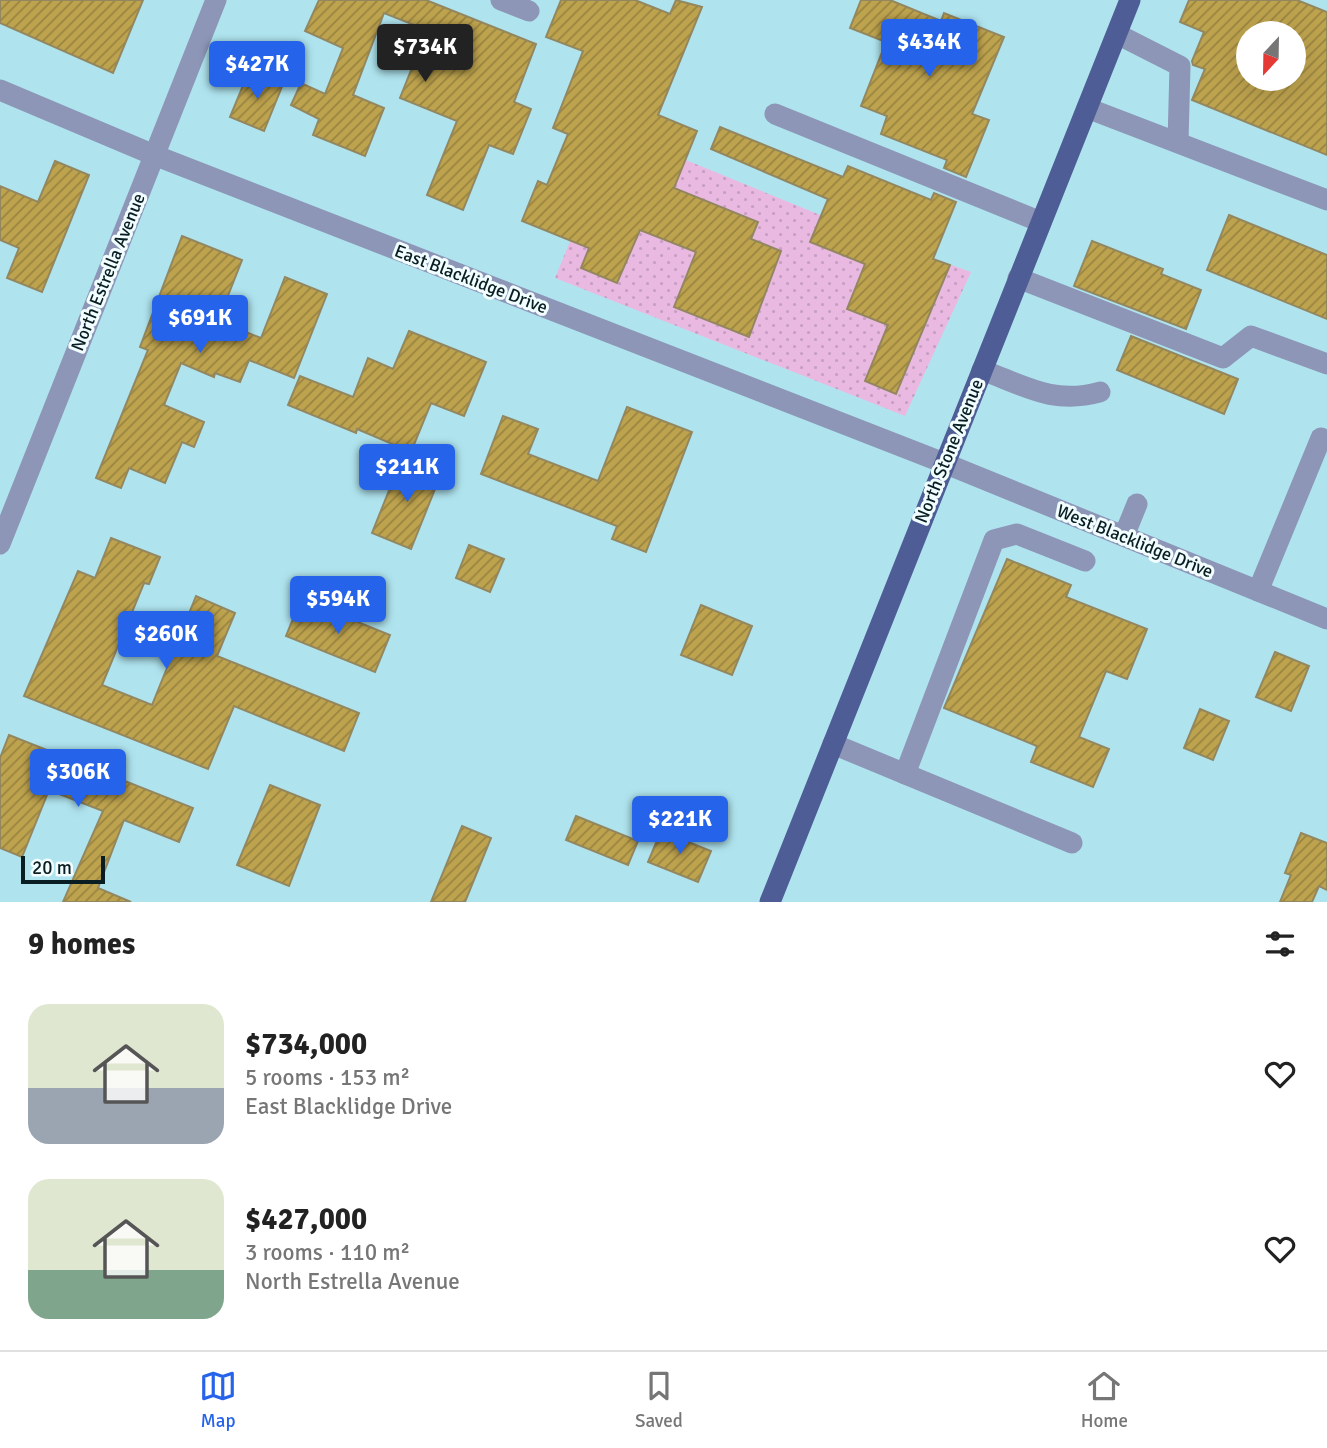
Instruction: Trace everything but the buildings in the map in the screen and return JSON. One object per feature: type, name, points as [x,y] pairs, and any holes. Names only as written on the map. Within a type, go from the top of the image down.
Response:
[{"type":"main road","name":"North Stone Avenue","points":[[770,902],[1130,0]]},
{"type":"street","name":"North Estrella Avenue","points":[[0,542],[216,0]]},
{"type":"street","points":[[501,0],[529,11]]},
{"type":"street","points":[[1116,34],[1180,66],[1178,142]]},
{"type":"street","name":"East Blacklidge Drive","points":[[0,90],[154,155],[944,463]]},
{"type":"street","points":[[1087,108],[1327,201]]},
{"type":"street","points":[[775,114],[1041,222]]},
{"type":"street","points":[[1018,278],[1223,358],[1251,336],[1327,364]]},
{"type":"street","points":[[982,370],[1056,398],[1080,397],[1100,392]]},
{"type":"street","points":[[1258,591],[1321,438]]},
{"type":"street","name":"West Blacklidge Drive","points":[[944,463],[1327,619]]},
{"type":"street","points":[[1124,536],[1137,504]]},
{"type":"street","points":[[905,774],[994,540],[1017,534],[1085,561]]},
{"type":"street","points":[[833,744],[1072,843]]},
{"type":"shaded area","points":[[615,131],[879,239],[971,272],[905,416],[555,278]]}]
